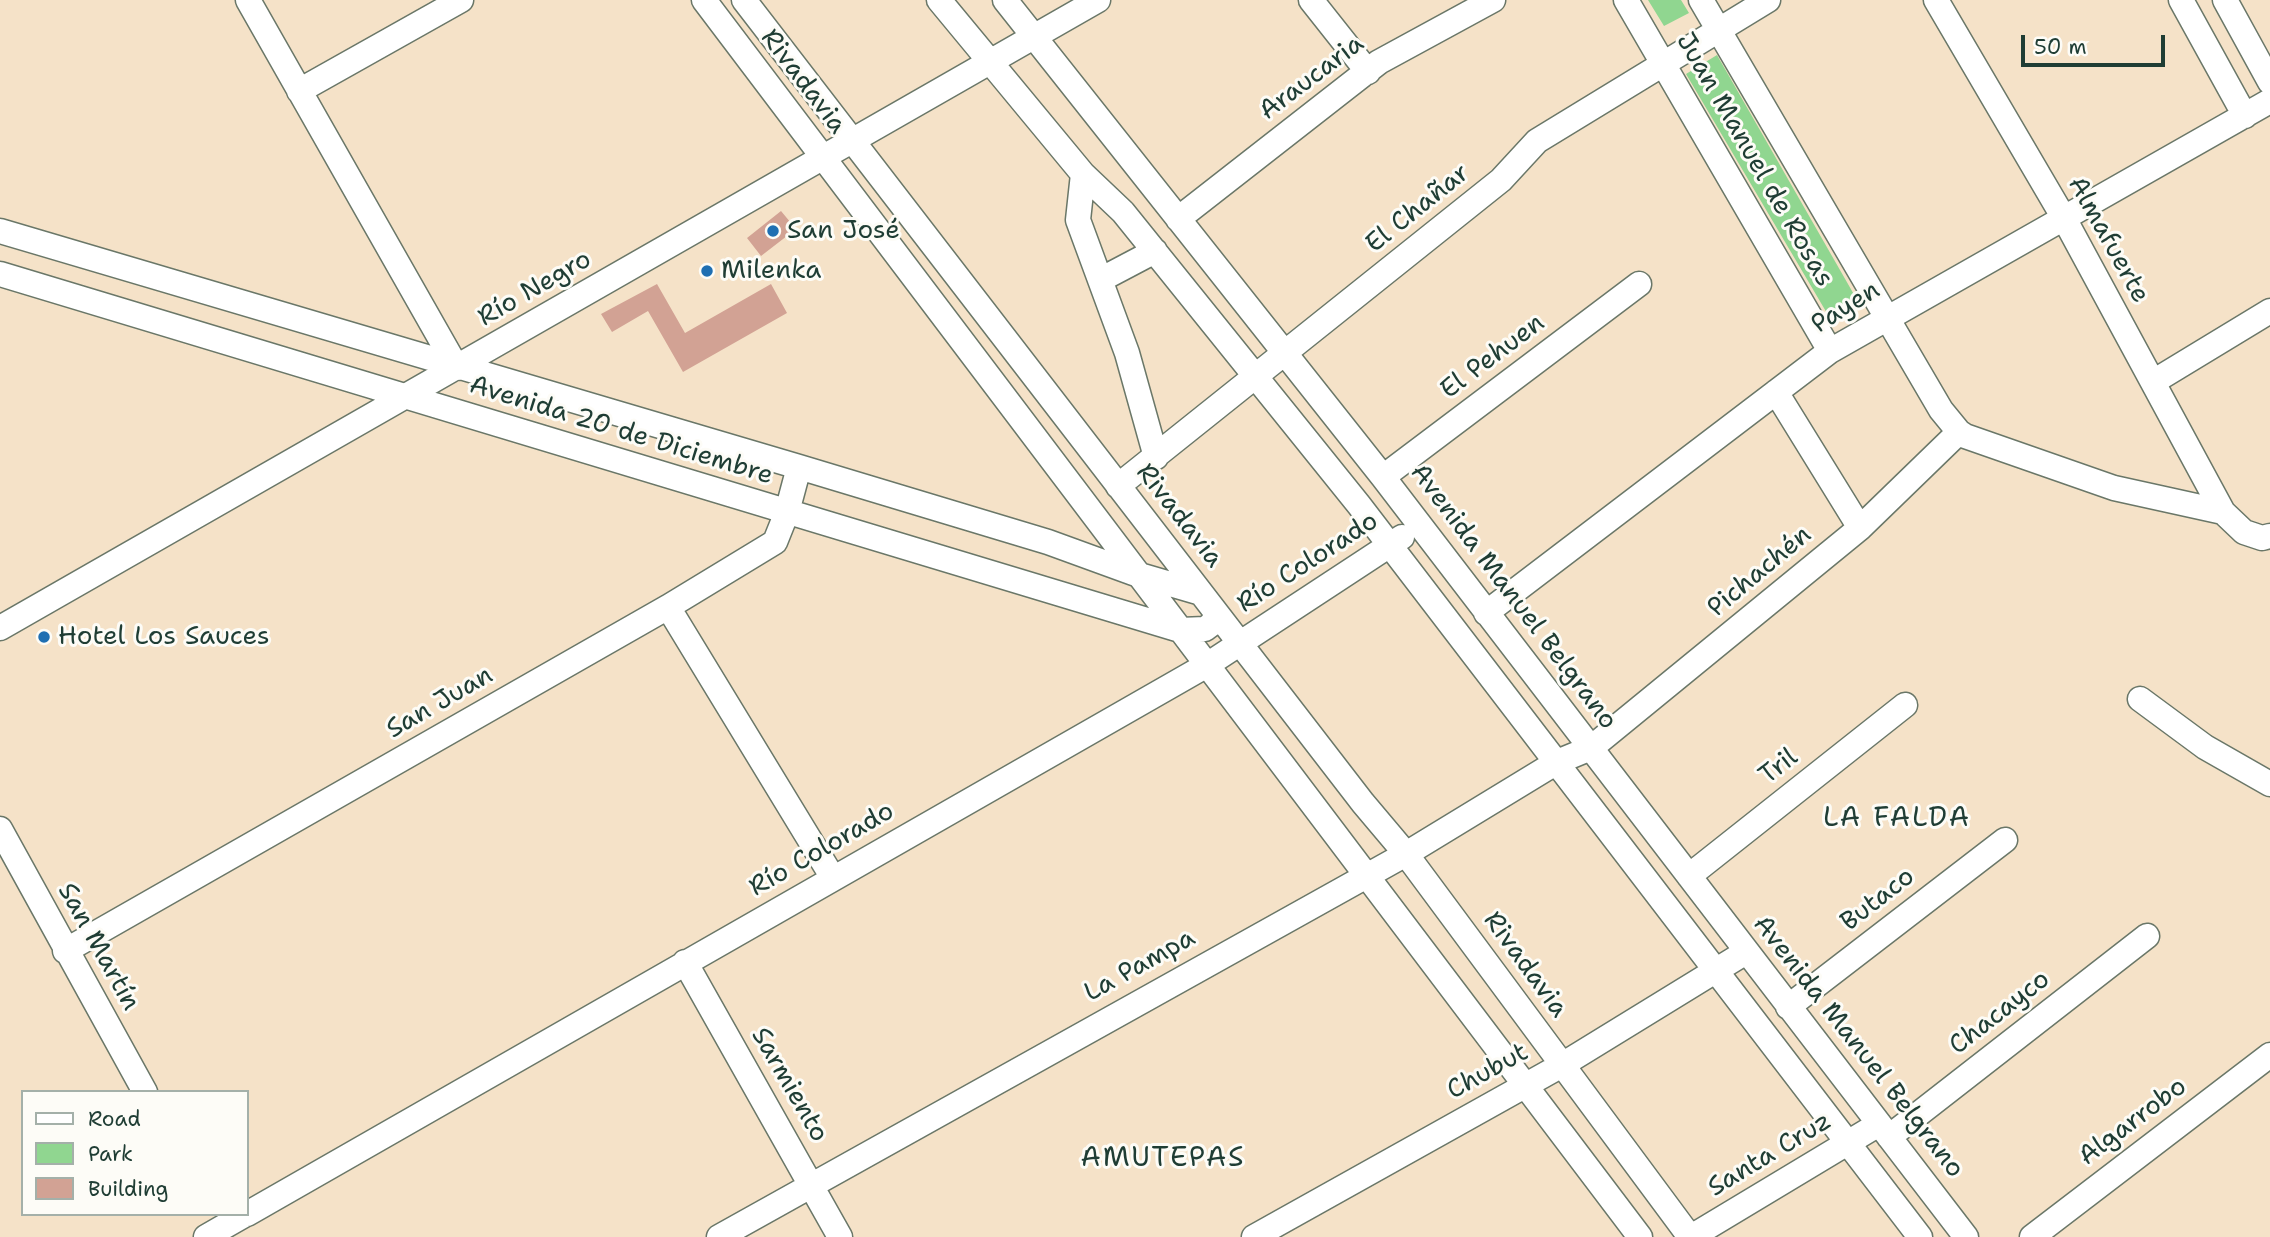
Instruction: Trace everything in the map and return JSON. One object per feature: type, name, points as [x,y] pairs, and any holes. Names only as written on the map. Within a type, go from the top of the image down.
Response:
[{"type":"street","points":[[248,0],[457,368]]},
{"type":"street","points":[[299,91],[461,0]]},
{"type":"street","name":"Rivadavia","points":[[705,0],[1136,574],[1640,1237]]},
{"type":"street","name":"Rivadavia","points":[[744,0],[1200,593],[1406,854],[1691,1237]]},
{"type":"street","points":[[939,0],[989,64],[1083,173],[1123,212],[1389,544],[1920,1237]]},
{"type":"street","name":"Avenida Manuel Belgrano","points":[[1005,0],[1383,477],[1966,1237]]},
{"type":"street","name":"Río Negro","points":[[0,628],[1098,0]]},
{"type":"street","points":[[1311,0],[1368,72]]},
{"type":"street","name":"Araucaria","points":[[1178,219],[1379,62],[1493,0]]},
{"type":"street","name":"Juan Manuel de Rosas","points":[[1626,0],[1830,351]]},
{"type":"street","name":"Juan Manuel de Rosas","points":[[1701,0],[1888,315],[1941,410],[1959,432]]},
{"type":"street","name":"El Chañar","points":[[1118,486],[1286,355],[1502,180],[1537,142],[1718,28],[1768,0]]},
{"type":"street","name":"Almafuerte","points":[[1936,0],[2065,220],[2223,512]]},
{"type":"street","points":[[2181,0],[2245,116]]},
{"type":"street","points":[[2225,0],[2270,82]]},
{"type":"street","name":"Payen","points":[[1486,613],[1830,351],[1888,315],[2065,220],[2270,101]]},
{"type":"street","points":[[1083,173],[1078,220],[1127,353],[1156,457]]},
{"type":"street","name":"Avenida 20 de Diciembre","points":[[0,231],[1048,542],[1136,574],[1200,593]]},
{"type":"street","points":[[1100,280],[1155,251]]},
{"type":"street","name":"Avenida 20 de Diciembre","points":[[0,274],[1180,630],[1205,629],[1213,623],[1216,613]]},
{"type":"street","name":"El Pehuen","points":[[1383,477],[1639,284]]},
{"type":"street","points":[[2153,382],[2270,311]]},
{"type":"street","points":[[1776,392],[1860,528]]},
{"type":"street","points":[[1959,432],[2114,488],[2223,512],[2244,532],[2262,538],[2270,536]]},
{"type":"street","name":"Pichachén","points":[[1591,748],[1860,528],[1959,432]]},
{"type":"street","name":"San Juan","points":[[65,951],[668,607],[775,542],[787,512],[799,467]]},
{"type":"street","name":"Río Colorado","points":[[248,1213],[1207,665],[1389,544],[1419,527]]},
{"type":"street","points":[[668,607],[833,878]]},
{"type":"street","points":[[2140,699],[2205,747],[2270,784]]},
{"type":"street","name":"Tril","points":[[1689,876],[1905,705]]},
{"type":"street","name":"La Pampa","points":[[719,1237],[1406,854],[1557,762],[1591,748]]},
{"type":"street","name":"San Martín","points":[[0,830],[144,1090]]},
{"type":"street","name":"Butaco","points":[[1788,1007],[2004,840]]},
{"type":"street","name":"Chacayco","points":[[1884,1130],[2147,936]]},
{"type":"street","name":"Chubut","points":[[1254,1237],[1562,1065],[1746,952]]},
{"type":"street","name":"Sarmiento","points":[[685,962],[840,1237]]},
{"type":"street","name":"Algarrobo","points":[[2032,1237],[2270,1055]]},
{"type":"street","name":"Santa Cruz","points":[[1691,1237],[1848,1143],[1884,1130]]},
{"type":"street","name":"Río Colorado","points":[[218,1229],[243,1216]]},
{"type":"green space","points":[[1648,0],[1681,0],[1689,13],[1664,26]]},
{"type":"green space","points":[[1717,55],[1860,305],[1831,320],[1686,74]]},
{"type":"building","points":[[781,211],[796,229],[761,256],[747,238]]},
{"type":"building","points":[[657,284],[685,333],[771,284],[787,313],[683,372],[648,311],[612,332],[601,314]]},
{"type":"place","name":"San José","points":[[773,231]]},
{"type":"place","name":"Milenka","points":[[707,271]]},
{"type":"place","name":"Hotel Los Sauces","points":[[44,637]]},
{"type":"district","name":"LA FALDA","points":[[1897,819]]},
{"type":"district","name":"AMUTEPAS","points":[[1163,1159]]}]
